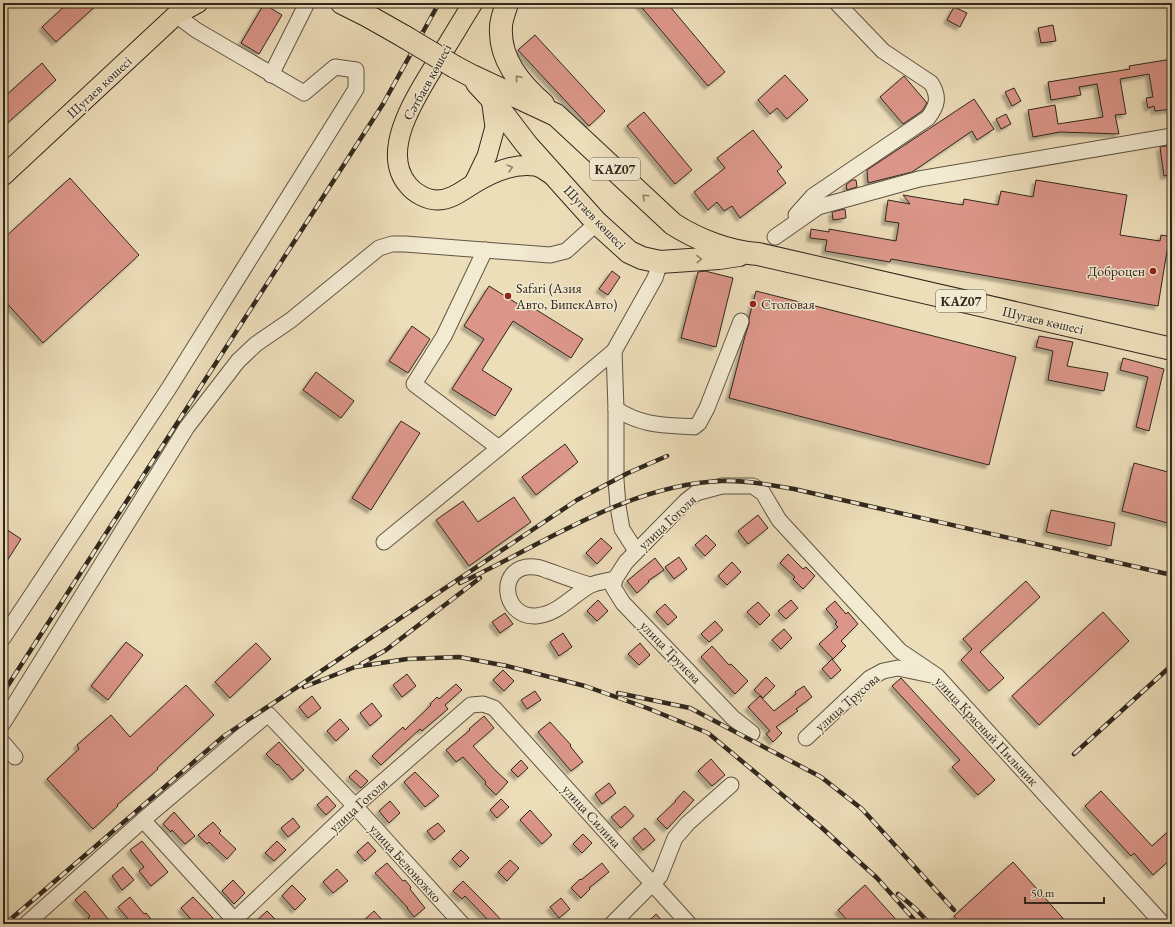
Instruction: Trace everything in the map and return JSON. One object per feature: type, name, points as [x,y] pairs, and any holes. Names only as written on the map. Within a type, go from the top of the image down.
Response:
[{"type":"highway","name":"Шугаев көшесі","points":[[342,3],[405,37],[463,72],[556,115],[673,224],[706,242],[1172,349]]},
{"type":"highway","points":[[507,3],[500,26],[502,45],[508,63],[516,76],[534,96],[556,115]]},
{"type":"highway","name":"Шугаев көшесі","points":[[463,72],[492,98]]},
{"type":"highway","name":"KAZ07","points":[[492,98],[527,145]]},
{"type":"highway","points":[[527,145],[526,129],[531,119],[541,113],[556,115]]},
{"type":"highway","name":"Шугаев көшесі","points":[[527,145],[597,223],[629,252],[642,258],[660,262],[754,254]]},
{"type":"highway","points":[[660,262],[671,255],[675,248],[678,235],[673,224]]},
{"type":"main road","name":"Шугаев көшесі","points":[[3,176],[176,15],[198,3]]},
{"type":"main road","name":"Сәтбаев көшесі","points":[[473,3],[415,99],[402,127],[397,155],[400,173],[412,190],[424,197],[436,200],[452,197],[463,192],[474,183],[512,166],[537,166],[558,179]]},
{"type":"main road","name":"Сәтбаев көшесі","points":[[474,183],[487,156],[495,127],[492,98]]},
{"type":"street","points":[[271,75],[306,3]]},
{"type":"street","points":[[775,237],[814,196],[928,118],[935,109],[937,99],[935,89],[931,84],[883,51],[837,3]]},
{"type":"street","points":[[3,638],[168,388],[356,89],[356,70],[335,67],[304,93],[196,30],[176,15]]},
{"type":"street","points":[[754,254],[775,237],[818,207],[919,179],[1172,136]]},
{"type":"street","points":[[3,722],[187,427],[238,361],[256,344],[291,320],[379,248],[392,244],[405,244],[550,255],[566,251],[597,223]]},
{"type":"street","points":[[485,250],[444,336],[414,384],[499,448]]},
{"type":"street","points":[[384,542],[614,351],[655,278],[660,262]]},
{"type":"street","points":[[616,409],[637,420],[661,425],[694,427],[699,424],[707,408],[741,321]]},
{"type":"street","points":[[614,351],[616,480],[618,506],[622,529],[636,551]]},
{"type":"street","name":"улица Гоголя","points":[[615,578],[636,551],[696,493],[722,486],[736,485]]},
{"type":"street","name":"улица Красный Пильщик","points":[[736,485],[753,486],[763,493],[779,520],[900,651],[937,676],[1163,924]]},
{"type":"street","points":[[590,586],[536,566],[515,571],[508,582],[508,596],[512,605],[519,612],[526,615],[536,616],[554,611],[590,586],[615,578]]},
{"type":"street","name":"улица Трунева","points":[[615,578],[613,587],[624,603],[733,718],[752,733]]},
{"type":"street","name":"улица Трусова","points":[[806,738],[870,678],[883,671],[898,668],[937,676]]},
{"type":"street","name":"улица Гоголя","points":[[234,923],[355,806],[471,705],[483,704],[494,708]]},
{"type":"street","name":"улица Силина","points":[[494,708],[689,924]]},
{"type":"street","name":"улица Белоножко","points":[[143,820],[268,714],[355,806],[462,924]]},
{"type":"street","points":[[3,743],[15,757]]},
{"type":"street","points":[[612,924],[660,876],[676,838],[688,822],[731,785]]},
{"type":"street","points":[[26,924],[143,820],[234,923]]},
{"type":"building","points":[[68,3],[99,3],[56,42],[42,27]]},
{"type":"building","points":[[638,3],[667,3],[725,72],[708,86]]},
{"type":"building","points":[[264,4],[282,15],[259,54],[241,43]]},
{"type":"building","points":[[954,7],[967,13],[960,27],[947,20]]},
{"type":"building","points":[[1053,25],[1056,41],[1041,43],[1038,28]]},
{"type":"building","points":[[535,35],[605,111],[589,126],[518,50]]},
{"type":"building","points":[[1172,59],[1172,109],[1155,111],[1154,106],[1148,108],[1146,98],[1153,97],[1149,74],[1120,79],[1126,114],[1115,115],[1119,134],[1060,132],[1033,137],[1028,110],[1055,105],[1058,124],[1103,117],[1097,84],[1079,87],[1081,95],[1051,100],[1048,82],[1130,69],[1129,66]]},
{"type":"building","points":[[42,63],[56,80],[3,127],[3,98]]},
{"type":"building","points":[[785,75],[808,100],[787,119],[777,108],[770,114],[758,100]]},
{"type":"building","points":[[904,76],[927,103],[922,111],[903,124],[880,97]]},
{"type":"building","points":[[1014,88],[1021,101],[1012,106],[1005,92]]},
{"type":"building","points":[[974,99],[994,129],[977,140],[972,131],[912,172],[868,183],[867,170]]},
{"type":"building","points":[[644,112],[692,170],[675,184],[627,126]]},
{"type":"building","points":[[1006,114],[1011,124],[1001,129],[996,119]]},
{"type":"building","points":[[753,130],[782,167],[777,171],[786,183],[740,218],[732,206],[724,211],[717,202],[708,210],[694,192],[725,168],[717,158]]},
{"type":"building","points":[[1172,145],[1172,174],[1164,176],[1160,147]]},
{"type":"building","points":[[70,178],[139,255],[43,343],[3,299],[3,239]]},
{"type":"building","points":[[852,180],[856,180],[857,187],[847,190],[846,185]]},
{"type":"building","points":[[1036,180],[1127,195],[1120,235],[1160,241],[1161,235],[1172,237],[1172,252],[1167,251],[1158,306],[891,259],[890,262],[825,251],[827,240],[810,238],[811,229],[829,232],[829,229],[896,241],[899,223],[885,221],[888,200],[910,204],[903,195],[963,205],[964,199],[998,205],[1001,191],[1033,197]]},
{"type":"building","points":[[845,209],[846,218],[833,220],[832,212]]},
{"type":"building","points":[[612,271],[620,277],[608,295],[599,289]]},
{"type":"building","points":[[705,271],[733,278],[716,347],[681,338],[698,272]]},
{"type":"building","points":[[489,286],[529,311],[532,307],[583,339],[571,358],[513,321],[482,370],[512,389],[495,416],[452,389],[484,339],[464,326]]},
{"type":"building","points":[[756,291],[1016,357],[989,465],[729,398],[749,324],[749,318]]},
{"type":"building","points":[[412,326],[430,339],[408,373],[389,361]]},
{"type":"building","points":[[1039,336],[1073,342],[1067,366],[1108,373],[1104,391],[1048,380],[1053,351],[1036,347]]},
{"type":"building","points":[[1123,358],[1164,369],[1149,431],[1136,427],[1148,377],[1120,370]]},
{"type":"building","points":[[316,372],[354,401],[341,418],[303,390]]},
{"type":"building","points":[[401,421],[420,433],[371,510],[352,498]]},
{"type":"building","points":[[565,444],[578,462],[536,495],[522,477]]},
{"type":"building","points":[[1134,463],[1172,473],[1172,524],[1122,511]]},
{"type":"building","points":[[514,497],[531,522],[469,566],[436,520],[463,501],[478,522]]},
{"type":"building","points":[[1051,510],[1115,523],[1111,546],[1046,532]]},
{"type":"building","points":[[758,515],[768,528],[748,544],[738,531]]},
{"type":"building","points":[[3,527],[21,539],[3,567]]},
{"type":"building","points":[[706,535],[716,545],[705,556],[695,545]]},
{"type":"building","points":[[601,538],[612,548],[597,564],[586,553]]},
{"type":"building","points":[[788,554],[803,569],[806,567],[815,576],[803,589],[793,579],[795,577],[780,563]]},
{"type":"building","points":[[679,557],[687,569],[674,579],[665,567]]},
{"type":"building","points":[[655,558],[664,570],[648,581],[649,582],[637,593],[627,581]]},
{"type":"building","points":[[732,562],[741,572],[727,585],[718,576]]},
{"type":"building","points":[[1026,581],[1040,597],[980,652],[1004,678],[989,691],[961,660],[972,649],[963,639]]},
{"type":"building","points":[[598,600],[608,611],[597,621],[587,611]]},
{"type":"building","points":[[791,600],[798,608],[786,619],[778,611]]},
{"type":"building","points":[[835,601],[846,614],[848,612],[858,624],[841,641],[846,646],[833,659],[819,644],[838,627],[835,624],[837,622],[826,609]]},
{"type":"building","points":[[758,602],[770,615],[760,625],[747,612]]},
{"type":"building","points":[[665,604],[677,617],[668,625],[656,612]]},
{"type":"building","points":[[1103,612],[1129,641],[1039,725],[1012,696]]},
{"type":"building","points":[[505,613],[513,624],[500,633],[492,622]]},
{"type":"building","points":[[715,621],[723,630],[709,642],[701,634]]},
{"type":"building","points":[[784,629],[792,638],[781,649],[772,640]]},
{"type":"building","points":[[563,633],[572,647],[559,656],[550,642]]},
{"type":"building","points":[[126,642],[143,655],[108,700],[91,686]]},
{"type":"building","points":[[256,643],[271,659],[230,698],[215,682]]},
{"type":"building","points":[[640,643],[650,655],[639,665],[628,654]]},
{"type":"building","points":[[712,646],[729,665],[731,664],[748,681],[735,694],[701,657]]},
{"type":"building","points":[[832,659],[841,670],[831,679],[822,669]]},
{"type":"building","points":[[503,670],[514,681],[504,691],[493,680]]},
{"type":"building","points":[[407,674],[416,686],[402,697],[393,685]]},
{"type":"building","points":[[766,677],[775,686],[763,698],[754,690]]},
{"type":"building","points":[[901,678],[995,780],[978,795],[952,767],[960,760],[892,686]]},
{"type":"building","points":[[456,684],[462,690],[445,705],[448,709],[422,731],[420,729],[381,765],[372,756],[403,727],[405,730],[431,705],[430,704],[437,697],[439,699]]},
{"type":"building","points":[[186,685],[214,715],[93,829],[47,779],[79,749],[77,745],[111,715],[130,737]]},
{"type":"building","points":[[804,686],[812,697],[796,709],[798,711],[776,727],[782,733],[773,742],[766,734],[770,731],[748,707],[760,696],[774,711]]},
{"type":"building","points":[[535,691],[541,700],[527,709],[521,700]]},
{"type":"building","points":[[312,696],[321,708],[308,718],[299,707]]},
{"type":"building","points":[[372,703],[382,716],[370,726],[360,713]]},
{"type":"building","points":[[484,716],[494,728],[473,746],[508,782],[496,795],[463,757],[456,762],[446,750]]},
{"type":"building","points":[[340,719],[349,729],[336,741],[327,731]]},
{"type":"building","points":[[550,722],[571,745],[570,746],[583,762],[571,771],[538,732]]},
{"type":"building","points":[[279,742],[304,770],[292,780],[278,764],[277,765],[266,754]]},
{"type":"building","points":[[711,759],[725,775],[712,786],[698,771]]},
{"type":"building","points":[[521,760],[528,768],[518,777],[511,770]]},
{"type":"building","points":[[356,770],[368,781],[361,788],[349,777]]},
{"type":"building","points":[[415,772],[439,796],[425,807],[404,782]]},
{"type":"building","points":[[609,783],[616,793],[602,804],[595,794]]},
{"type":"building","points":[[684,791],[694,800],[667,829],[657,819]]},
{"type":"building","points":[[1101,791],[1152,846],[1172,828],[1172,858],[1153,875],[1134,853],[1131,856],[1085,806]]},
{"type":"building","points":[[327,796],[336,806],[326,815],[317,805]]},
{"type":"building","points":[[501,799],[509,807],[497,818],[490,810]]},
{"type":"building","points":[[390,801],[400,813],[389,823],[379,811]]},
{"type":"building","points":[[625,806],[634,816],[621,828],[611,817]]},
{"type":"building","points":[[530,810],[552,835],[542,844],[520,820]]},
{"type":"building","points":[[174,812],[195,836],[185,844],[172,830],[171,832],[163,824]]},
{"type":"building","points":[[293,818],[300,827],[288,837],[281,828]]},
{"type":"building","points":[[213,822],[221,831],[219,833],[236,849],[227,859],[209,842],[207,844],[198,835]]},
{"type":"building","points":[[438,823],[445,831],[434,840],[427,831]]},
{"type":"building","points":[[645,828],[655,840],[643,850],[633,838]]},
{"type":"building","points":[[583,834],[592,843],[582,853],[573,844]]},
{"type":"building","points":[[142,841],[168,872],[151,886],[139,871],[144,867],[130,850]]},
{"type":"building","points":[[277,841],[286,850],[274,861],[265,853]]},
{"type":"building","points":[[368,842],[376,851],[365,861],[357,852]]},
{"type":"building","points":[[461,850],[469,858],[460,867],[452,859]]},
{"type":"building","points":[[510,860],[519,868],[507,881],[498,872]]},
{"type":"building","points":[[1013,862],[1068,924],[961,924],[954,916]]},
{"type":"building","points":[[387,863],[403,881],[405,880],[411,887],[410,889],[425,908],[414,917],[408,908],[375,873]]},
{"type":"building","points":[[602,863],[609,872],[589,888],[590,889],[581,898],[571,888],[580,879],[581,880]]},
{"type":"building","points":[[123,867],[134,880],[122,890],[112,876]]},
{"type":"building","points":[[337,869],[348,881],[333,893],[323,882]]},
{"type":"building","points":[[233,880],[245,893],[234,904],[222,891]]},
{"type":"building","points":[[463,881],[505,924],[492,924],[465,896],[462,899],[453,891]]},
{"type":"building","points":[[292,885],[306,899],[295,910],[282,896]]},
{"type":"building","points":[[865,885],[900,924],[851,924],[838,910]]},
{"type":"building","points":[[85,891],[109,920],[104,924],[94,924],[88,918],[90,916],[75,900]]},
{"type":"building","points":[[130,897],[144,914],[146,913],[155,924],[134,924],[130,919],[129,920],[118,907]]},
{"type":"building","points":[[193,897],[213,918],[207,924],[195,924],[181,908]]},
{"type":"building","points":[[561,898],[570,909],[559,918],[550,907]]},
{"type":"building","points":[[267,911],[276,920],[271,924],[253,924]]},
{"type":"building","points":[[374,911],[386,924],[360,924]]},
{"type":"building","points":[[656,914],[665,924],[646,924]]},
{"type":"railway","points":[[3,693],[383,104],[439,3]]},
{"type":"railway","points":[[5,924],[224,736],[577,500],[628,473],[667,456]]},
{"type":"railway","points":[[460,583],[554,535],[620,505],[653,493],[687,485],[722,481],[740,481],[794,489],[1172,575]]},
{"type":"railway","points":[[361,664],[386,650],[480,578]]},
{"type":"railway","points":[[304,687],[355,667],[407,659],[459,657],[507,666],[585,686],[647,708],[708,733],[821,827],[877,878],[918,924]]},
{"type":"railway","points":[[1074,754],[1172,665]]},
{"type":"railway","points":[[618,693],[690,708],[821,777],[862,809],[954,910]]},
{"type":"railway","points":[[898,894],[916,909],[930,924]]},
{"type":"place","name":"Доброцен","points":[[1153,271]]},
{"type":"place","name":"Safari (Азия Авто, БипекАвто)","points":[[508,296]]},
{"type":"place","name":"Столовая","points":[[753,304]]}]
